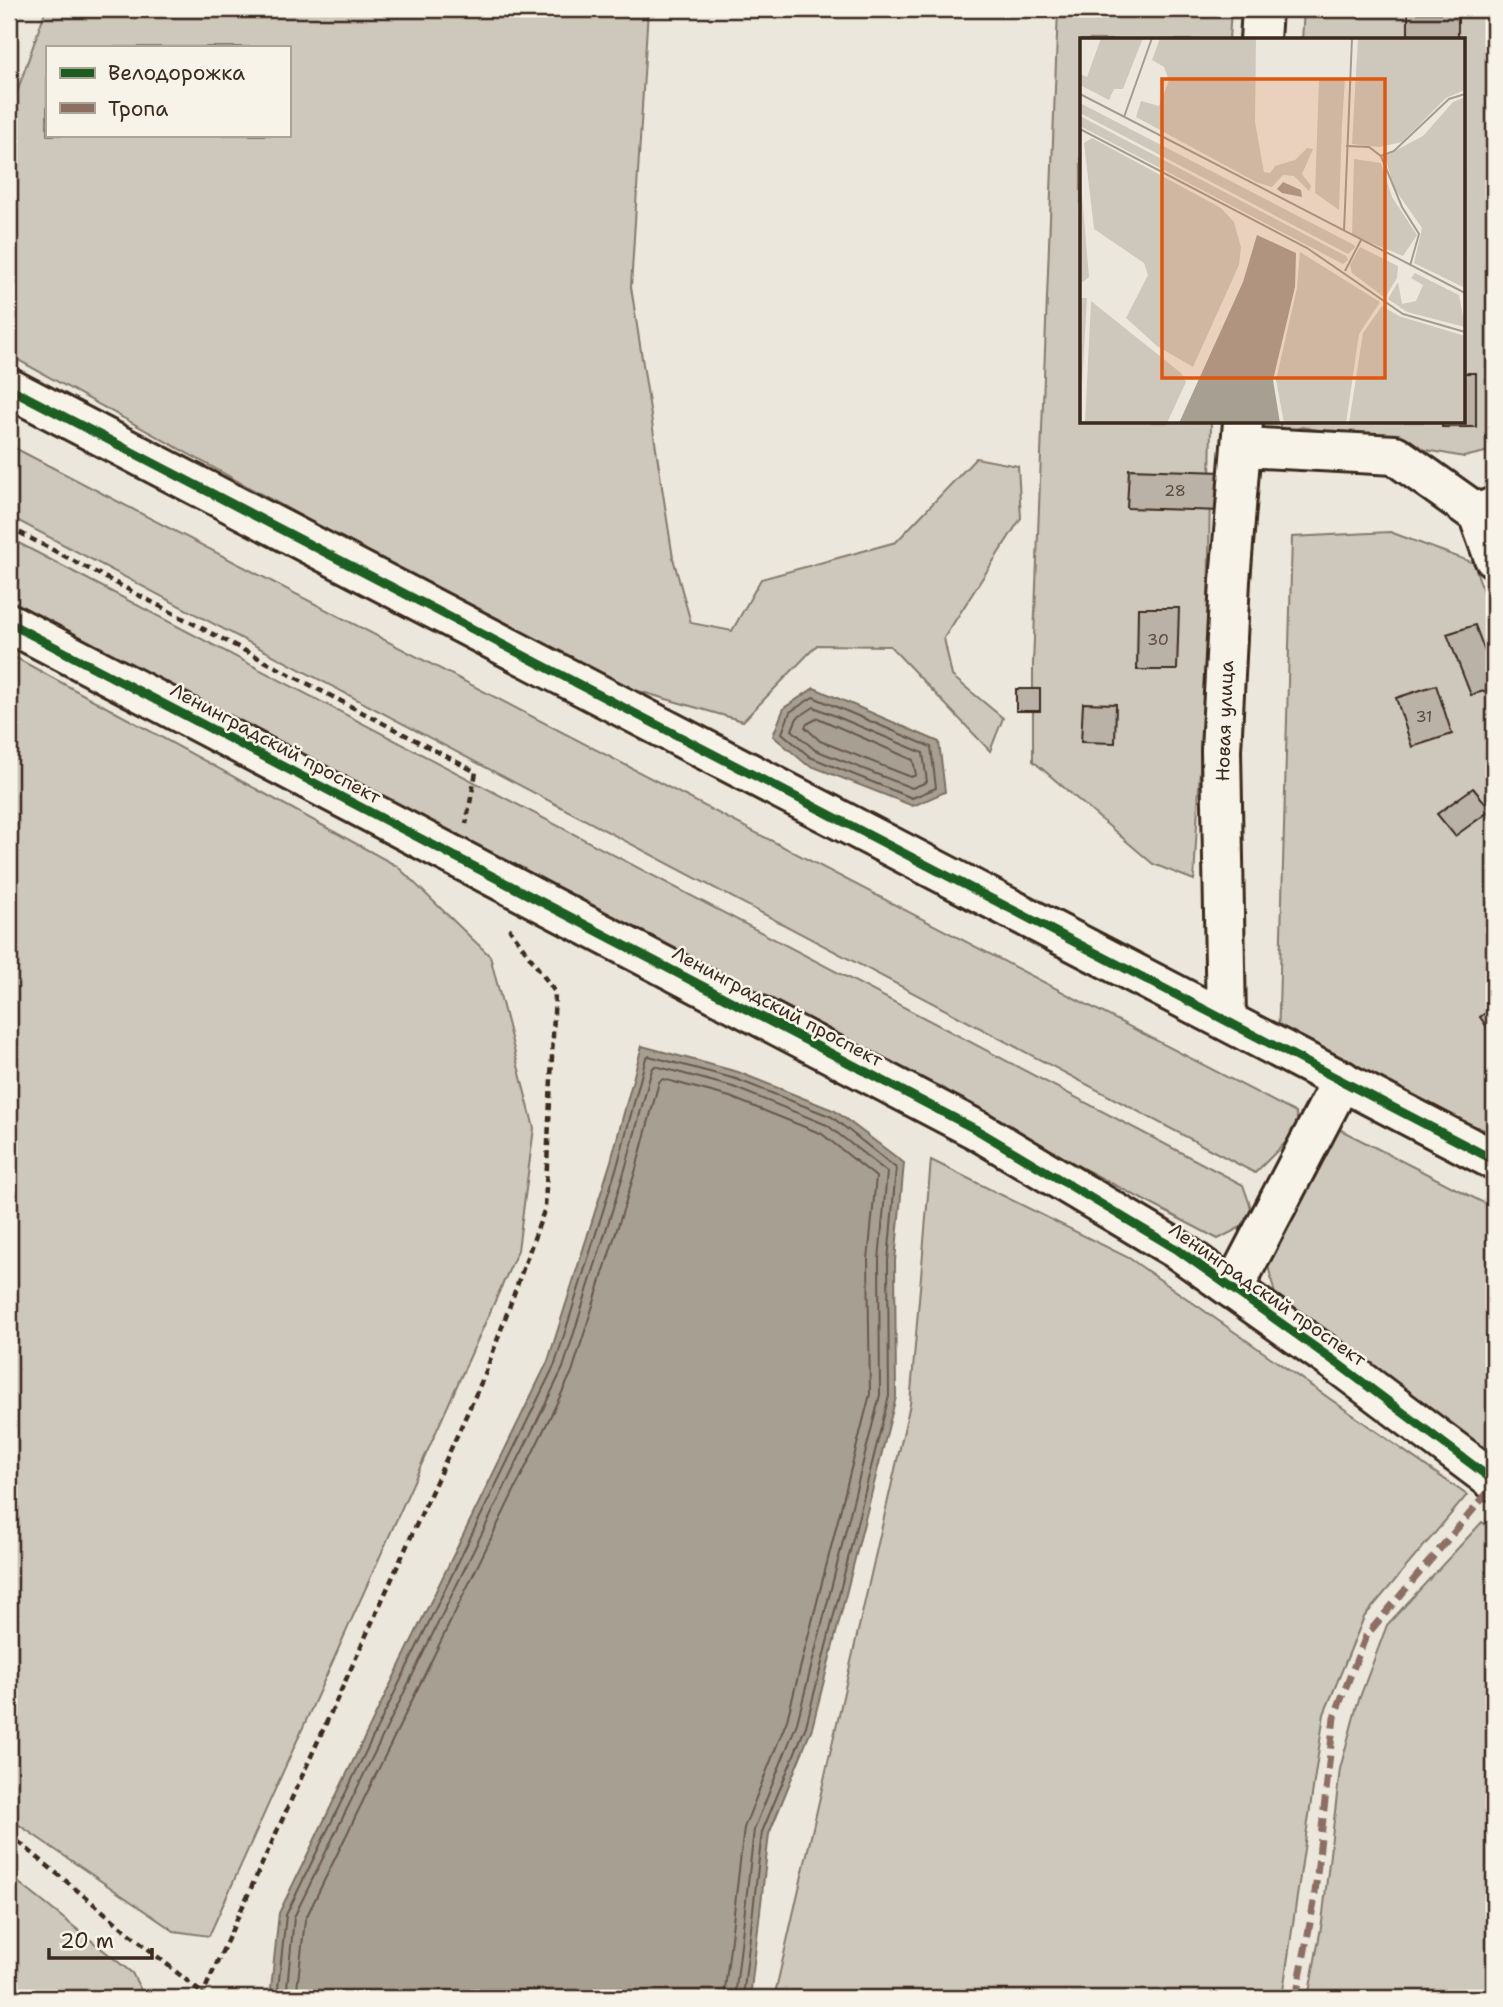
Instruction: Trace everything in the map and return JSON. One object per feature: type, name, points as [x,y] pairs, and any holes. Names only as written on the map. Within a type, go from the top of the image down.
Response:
[{"type":"street","points":[[1259,38],[1262,9]]},
{"type":"street","points":[[9,388],[1494,1160]]},
{"type":"street","points":[[1242,435],[1395,455],[1486,510],[1494,558]]},
{"type":"street","name":"Новая улица","points":[[1226,1020],[1221,750],[1230,581],[1242,435]]},
{"type":"street","name":"Ленинградский проспект","points":[[9,623],[977,1130],[1178,1250],[1337,1363],[1494,1481]]},
{"type":"street","points":[[1233,1289],[1342,1080]]},
{"type":"path","points":[[9,527],[476,772],[459,859]]},
{"type":"path","points":[[9,1833],[202,1996],[485,1374],[545,1208],[555,992],[507,925]]},
{"type":"shaded area","points":[[46,9],[648,9],[631,287],[673,558],[691,623],[732,631],[761,579],[896,542],[976,458],[1018,466],[1021,518],[944,638],[952,676],[1003,718],[990,751],[890,646],[817,645],[743,721],[635,690],[410,576],[9,355],[9,115]]},
{"type":"shaded area","points":[[1058,9],[1231,9],[1229,38],[1080,38],[1080,424],[1211,424],[1208,619],[1194,880],[1153,864],[1033,761],[1033,665]]},
{"type":"shaded area","points":[[1304,9],[1494,9],[1494,450],[1464,457],[1302,427],[1280,435],[1280,424],[1464,424],[1464,38],[1302,38]]},
{"type":"shaded area","points":[[9,445],[1296,1113],[1299,1129],[1255,1173],[9,516]]},
{"type":"shaded area","points":[[1390,532],[1474,563],[1494,626],[1494,1134],[1278,1045],[1292,537]]},
{"type":"shaded area","points":[[9,538],[1243,1185],[1252,1211],[1243,1226],[1218,1239],[9,605]]},
{"type":"shaded area","points":[[9,654],[397,866],[490,956],[534,1128],[518,1250],[209,1936],[174,1931],[9,1818]]},
{"type":"shaded area","points":[[1335,1127],[1494,1208],[1494,1461],[1277,1303],[1263,1244]]},
{"type":"shaded area","points":[[931,1160],[1129,1258],[1467,1495],[1364,1617],[1324,1714],[1282,1998],[774,1998],[910,1404]]},
{"type":"shaded area","points":[[1482,1522],[1494,1529],[1494,1998],[1308,1998],[1322,1922],[1340,1769],[1357,1705],[1387,1625]]},
{"type":"shaded area","points":[[9,1875],[132,1973],[145,1998],[9,1998]]},
{"type":"water","points":[[814,688],[939,742],[945,792],[913,806],[806,764],[773,736],[784,708]]},
{"type":"water","points":[[642,1046],[738,1072],[835,1111],[904,1163],[895,1261],[896,1397],[812,1728],[769,1834],[750,1998],[270,1998],[279,1913],[548,1361],[611,1161]]},
{"type":"building","points":[[1408,13],[1458,13],[1458,38],[1408,38]]},
{"type":"building","points":[[1464,373],[1476,373],[1476,427],[1442,427],[1442,424],[1464,424]]},
{"type":"building","points":[[1129,469],[1223,472],[1222,511],[1127,508]]},
{"type":"building","points":[[1138,608],[1179,608],[1177,670],[1137,670]]},
{"type":"building","points":[[1475,625],[1494,676],[1494,688],[1471,695],[1447,634]]},
{"type":"building","points":[[1436,685],[1452,734],[1412,747],[1396,698]]},
{"type":"building","points":[[1016,689],[1040,689],[1040,711],[1016,711]]},
{"type":"building","points":[[1083,703],[1116,704],[1115,743],[1081,742]]},
{"type":"building","points":[[1473,788],[1491,810],[1455,836],[1437,814]]},
{"type":"building","points":[[1494,1007],[1494,1037],[1480,1017]]},
{"type":"marked path","points":[[1296,1998],[1314,1902],[1334,1717],[1366,1636],[1494,1485]]},
{"type":"cycle path","points":[[9,388],[1494,1160]]},
{"type":"cycle path","points":[[9,623],[977,1130],[1178,1250],[1337,1363],[1494,1481]]}]
